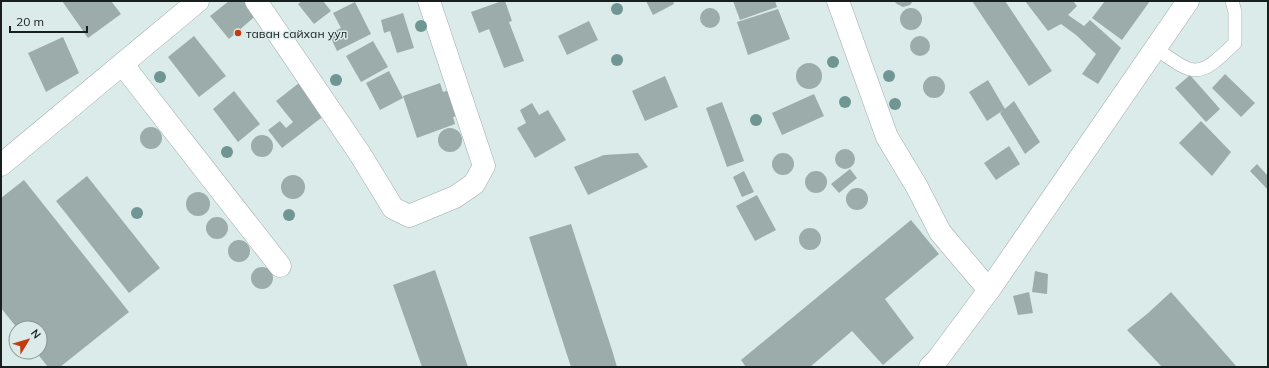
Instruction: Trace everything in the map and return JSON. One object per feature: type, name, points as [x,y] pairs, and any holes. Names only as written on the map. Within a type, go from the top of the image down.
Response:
[{"type":"street","points":[[1,164],[198,1]]},
{"type":"street","points":[[256,1],[347,135],[393,208],[409,216],[455,197],[474,184],[484,166],[429,1]]},
{"type":"street","points":[[838,1],[887,137],[917,187],[940,232],[990,290]]},
{"type":"street","points":[[930,367],[937,360],[990,290],[1188,1]]},
{"type":"street","points":[[124,63],[130,74],[280,266]]},
{"type":"lane","points":[[1155,48],[1180,65],[1195,71],[1202,70],[1216,61],[1234,43],[1234,12],[1232,1]]},
{"type":"building","points":[[62,1],[111,1],[121,14],[88,38]]},
{"type":"building","points":[[229,1],[249,1],[259,13],[229,39],[210,16]]},
{"type":"building","points":[[302,1],[323,1],[331,11],[314,24],[298,4]]},
{"type":"building","points":[[505,1],[512,21],[509,22],[524,61],[504,68],[489,29],[479,33],[471,12]]},
{"type":"building","points":[[646,1],[673,1],[674,4],[653,15]]},
{"type":"building","points":[[733,1],[775,1],[777,7],[740,20]]},
{"type":"building","points":[[894,1],[913,1],[910,5],[903,7]]},
{"type":"building","points":[[972,1],[1005,1],[1052,71],[1029,86]]},
{"type":"building","points":[[1025,1],[1073,1],[1077,6],[1068,15],[1084,26],[1090,20],[1121,48],[1098,84],[1082,74],[1096,54],[1076,35],[1061,24],[1048,31]]},
{"type":"building","points":[[1105,1],[1150,1],[1122,40],[1092,18]]},
{"type":"building","points":[[355,2],[371,34],[337,51],[329,34],[341,28],[333,13]]},
{"type":"building","points":[[710,8],[717,11],[720,18],[717,25],[710,28],[703,25],[700,18],[703,11]]},
{"type":"building","points":[[911,8],[919,11],[922,19],[919,27],[911,30],[903,27],[900,19],[903,11]]},
{"type":"building","points":[[778,9],[790,39],[748,55],[737,22]]},
{"type":"building","points":[[403,13],[414,48],[397,53],[390,31],[384,33],[381,20]]},
{"type":"building","points":[[589,21],[598,40],[567,55],[558,36]]},
{"type":"building","points":[[194,36],[226,76],[199,97],[168,57]]},
{"type":"building","points":[[920,36],[927,39],[930,46],[927,53],[920,56],[913,53],[910,46],[913,39]]},
{"type":"building","points":[[63,37],[79,73],[46,92],[28,53]]},
{"type":"building","points":[[373,41],[388,67],[361,82],[346,56]]},
{"type":"building","points":[[809,63],[818,67],[822,76],[818,85],[809,89],[800,85],[796,76],[800,67]]},
{"type":"building","points":[[389,71],[403,98],[380,110],[366,83]]},
{"type":"building","points":[[1225,74],[1255,103],[1241,117],[1212,88]]},
{"type":"building","points":[[1190,75],[1220,109],[1206,122],[1175,88]]},
{"type":"building","points":[[665,76],[678,107],[645,121],[632,91]]},
{"type":"building","points":[[934,76],[942,79],[945,87],[942,95],[934,98],[926,95],[923,87],[926,79]]},
{"type":"building","points":[[988,80],[1005,109],[987,121],[969,92]]},
{"type":"building","points":[[299,83],[325,115],[282,148],[268,130],[280,121],[286,128],[293,122],[276,101]]},
{"type":"building","points":[[440,83],[443,92],[453,89],[462,115],[453,117],[455,124],[417,138],[403,96]]},
{"type":"building","points":[[234,91],[260,124],[238,142],[213,109]]},
{"type":"building","points":[[814,94],[824,116],[782,135],[772,113]]},
{"type":"building","points":[[1014,101],[1040,142],[1025,154],[1000,113]]},
{"type":"building","points":[[722,102],[744,161],[727,167],[706,108]]},
{"type":"building","points":[[532,103],[539,115],[548,110],[566,140],[535,158],[517,128],[526,123],[520,110]]},
{"type":"building","points":[[1201,121],[1231,152],[1212,176],[1179,143]]},
{"type":"building","points":[[151,127],[159,130],[162,138],[159,146],[151,149],[143,146],[140,138],[143,130]]},
{"type":"building","points":[[450,128],[458,132],[462,140],[458,148],[450,152],[442,148],[438,140],[442,132]]},
{"type":"building","points":[[262,135],[270,138],[273,146],[270,154],[262,157],[254,154],[251,146],[254,138]]},
{"type":"building","points":[[1009,146],[1020,164],[996,180],[984,163]]},
{"type":"building","points":[[845,149],[852,152],[855,159],[852,166],[845,169],[838,166],[835,159],[838,152]]},
{"type":"building","points":[[638,153],[648,167],[588,195],[574,167],[604,155]]},
{"type":"building","points":[[783,153],[791,156],[794,164],[791,172],[783,175],[775,172],[772,164],[775,156]]},
{"type":"building","points":[[1257,164],[1268,176],[1268,190],[1250,171]]},
{"type":"building","points":[[850,169],[857,178],[839,193],[831,184]]},
{"type":"building","points":[[744,171],[754,192],[742,197],[733,177]]},
{"type":"building","points":[[816,171],[824,174],[827,182],[824,190],[816,193],[808,190],[805,182],[808,174]]},
{"type":"building","points":[[293,175],[301,179],[305,187],[301,195],[293,199],[285,195],[281,187],[285,179]]},
{"type":"building","points":[[87,176],[160,268],[129,293],[56,201]]},
{"type":"building","points":[[24,180],[129,312],[60,367],[48,367],[42,360],[48,360],[48,320],[11,320],[1,308],[1,198]]},
{"type":"building","points":[[857,188],[865,191],[868,199],[865,207],[857,210],[849,207],[846,199],[849,191]]},
{"type":"building","points":[[198,192],[203,193],[209,199],[209,209],[203,215],[198,216],[193,215],[187,209],[186,204],[187,199],[193,193]]},
{"type":"building","points":[[757,195],[776,230],[755,241],[736,206]]},
{"type":"building","points":[[217,217],[225,220],[228,228],[225,236],[217,239],[209,236],[206,228],[209,220]]},
{"type":"building","points":[[911,220],[939,254],[885,299],[914,338],[883,365],[852,331],[810,367],[746,367],[741,360]]},
{"type":"building","points":[[571,224],[617,367],[571,367],[529,237]]},
{"type":"building","points":[[810,228],[818,231],[821,239],[818,247],[810,250],[802,247],[799,239],[802,231]]},
{"type":"building","points":[[239,240],[247,243],[250,251],[247,259],[239,262],[231,259],[228,251],[231,243]]},
{"type":"building","points":[[262,267],[270,270],[273,278],[270,286],[262,289],[254,286],[251,278],[254,270]]},
{"type":"building","points":[[435,270],[468,367],[422,367],[393,285]]},
{"type":"building","points":[[1035,271],[1048,274],[1047,294],[1032,292]]},
{"type":"building","points":[[1029,292],[1033,313],[1018,315],[1013,296]]},
{"type":"building","points":[[1171,292],[1237,367],[1162,367],[1127,330]]},
{"type":"place","name":"таван сайхан уул","points":[[238,33]]}]
